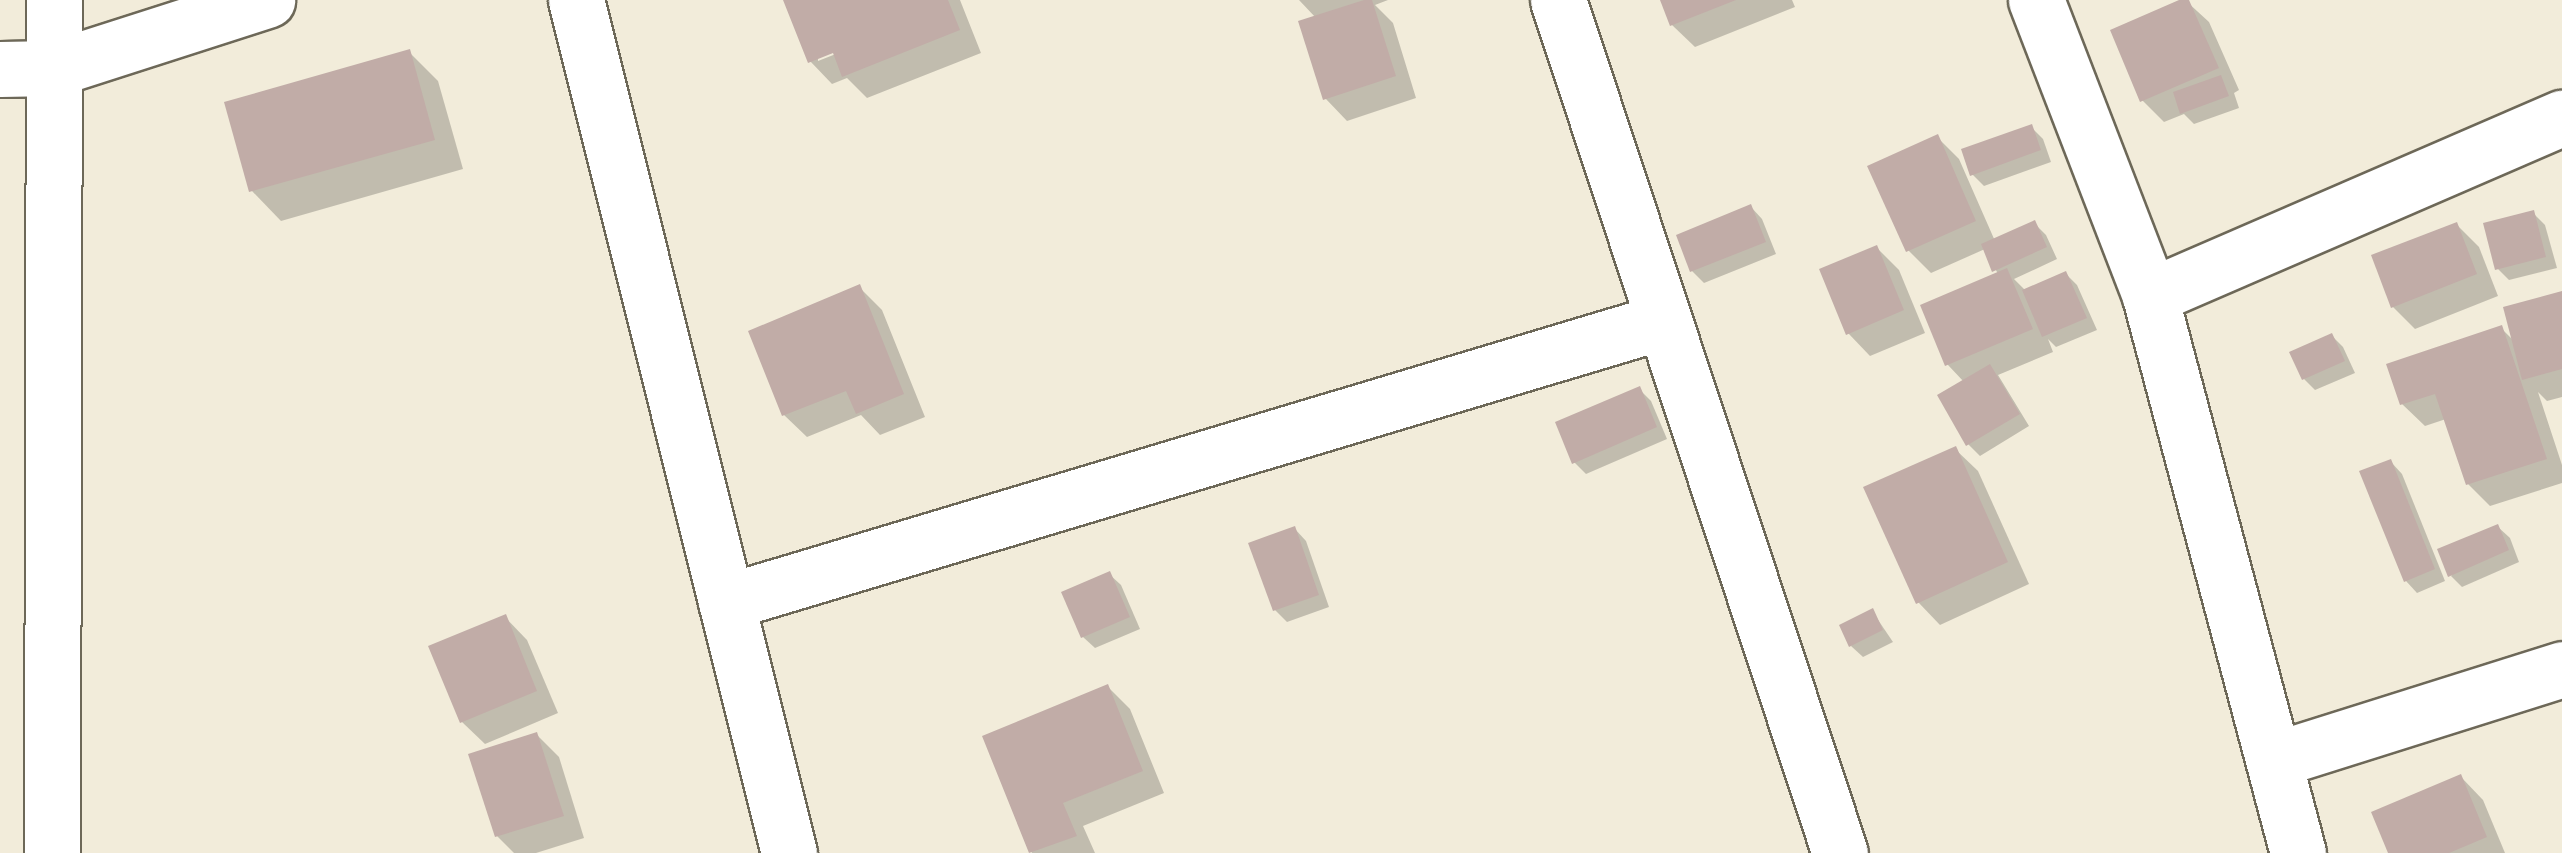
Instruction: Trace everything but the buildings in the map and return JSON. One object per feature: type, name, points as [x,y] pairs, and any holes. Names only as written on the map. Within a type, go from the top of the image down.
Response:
[{"type":"street","points":[[52,853],[54,0]]},
{"type":"street","points":[[0,69],[55,68],[267,0]]},
{"type":"street","points":[[576,0],[789,853]]},
{"type":"street","points":[[1558,0],[1840,853]]},
{"type":"street","points":[[2036,0],[2150,296],[2298,853]]},
{"type":"street","points":[[2150,296],[2562,118]]},
{"type":"street","points":[[726,602],[1664,321]]},
{"type":"street","points":[[2274,760],[2562,669]]}]
